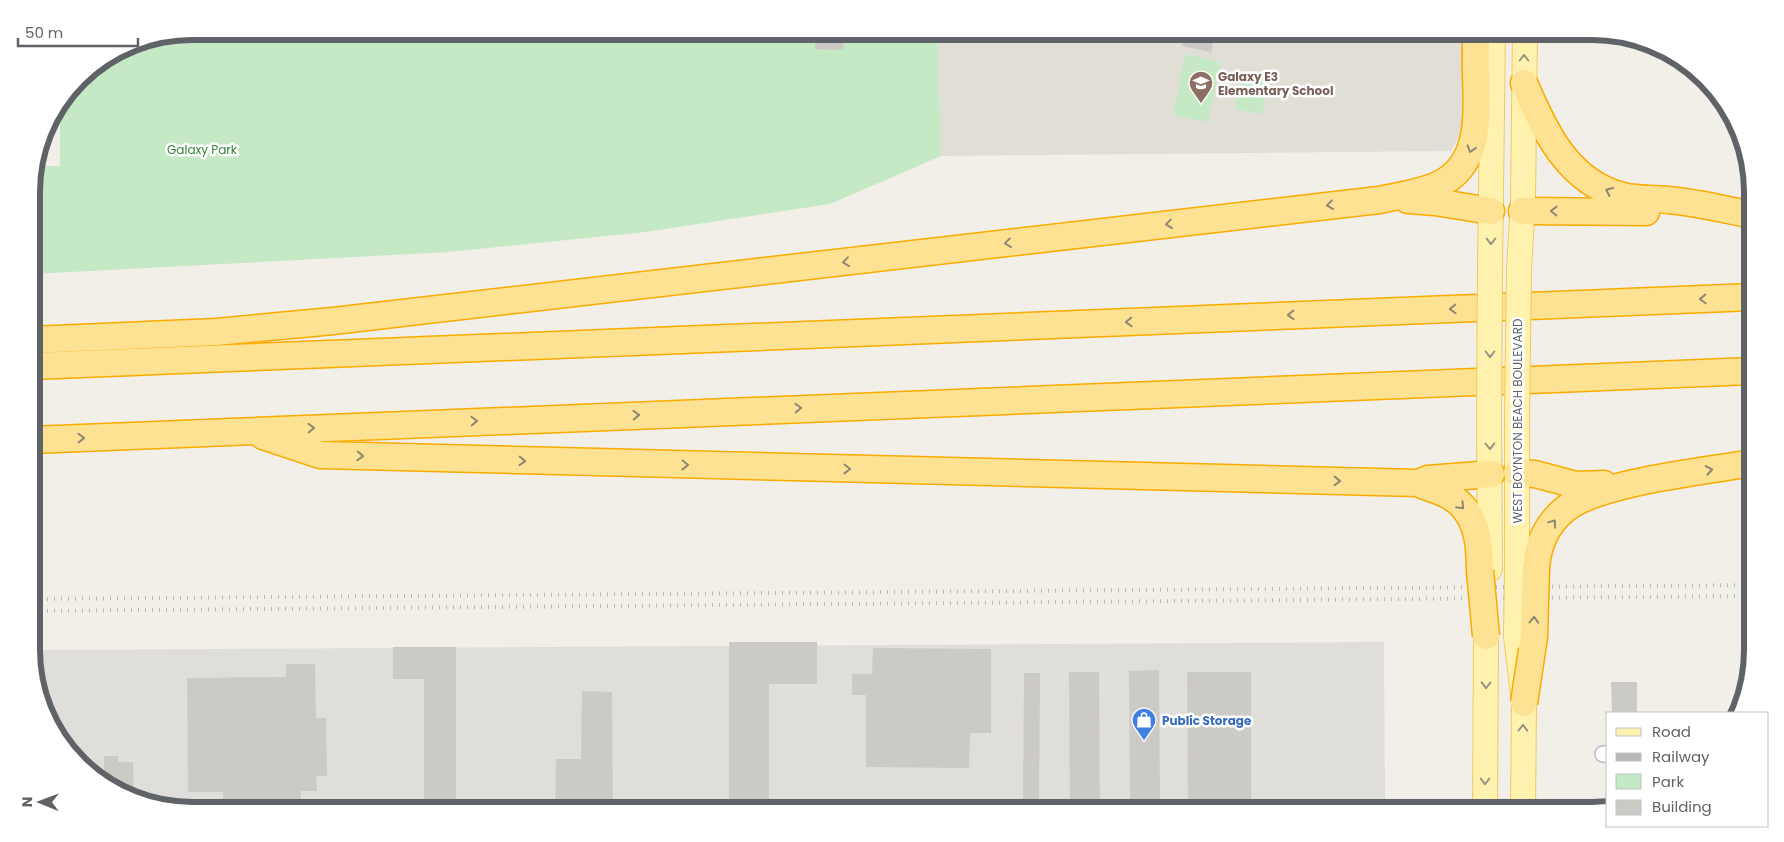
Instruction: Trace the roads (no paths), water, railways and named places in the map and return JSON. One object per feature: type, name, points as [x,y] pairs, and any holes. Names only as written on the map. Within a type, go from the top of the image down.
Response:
[{"type":"highway","points":[[1379,200],[1441,184],[1457,172],[1468,159],[1475,134],[1477,40]]},
{"type":"highway","points":[[1524,83],[1552,143],[1571,165],[1596,184],[1608,191],[1632,198],[1669,200],[1744,212]]},
{"type":"highway","points":[[40,340],[216,332],[333,321],[1379,200],[1425,200],[1491,211]]},
{"type":"highway","points":[[1522,211],[1744,213]]},
{"type":"highway","points":[[40,366],[1744,297]]},
{"type":"highway","points":[[40,440],[1744,370]]},
{"type":"highway","points":[[245,430],[320,455],[1418,483],[1455,499],[1468,514],[1477,532],[1485,571],[1486,636]]},
{"type":"highway","points":[[1524,703],[1534,637],[1526,569],[1544,535],[1556,518],[1574,503],[1598,493],[1665,478],[1744,464]]},
{"type":"highway","points":[[1517,473],[1535,474],[1576,485],[1665,478]]},
{"type":"highway","points":[[1418,483],[1428,479],[1491,474]]},
{"type":"main road","points":[[1485,571],[1491,474],[1489,418],[1493,40]]},
{"type":"main road","name":"WEST BOYNTON BEACH BOULEVARD","points":[[1524,40],[1522,211],[1518,270],[1517,473],[1526,569]]},
{"type":"main road","points":[[1491,211],[1522,211]]},
{"type":"main road","points":[[1491,474],[1517,473]]},
{"type":"main road","points":[[1485,802],[1486,636]]},
{"type":"main road","points":[[1523,802],[1524,703]]},
{"type":"railway","points":[[40,599],[1744,585]]},
{"type":"railway","points":[[40,611],[1744,596]]},
{"type":"place","name":"Galaxy E3 Elementary School","points":[[1201,104]]},
{"type":"place","name":"Public Storage","points":[[1144,741]]},
{"type":"park label","name":"Galaxy Park","points":[[202,149]]}]
